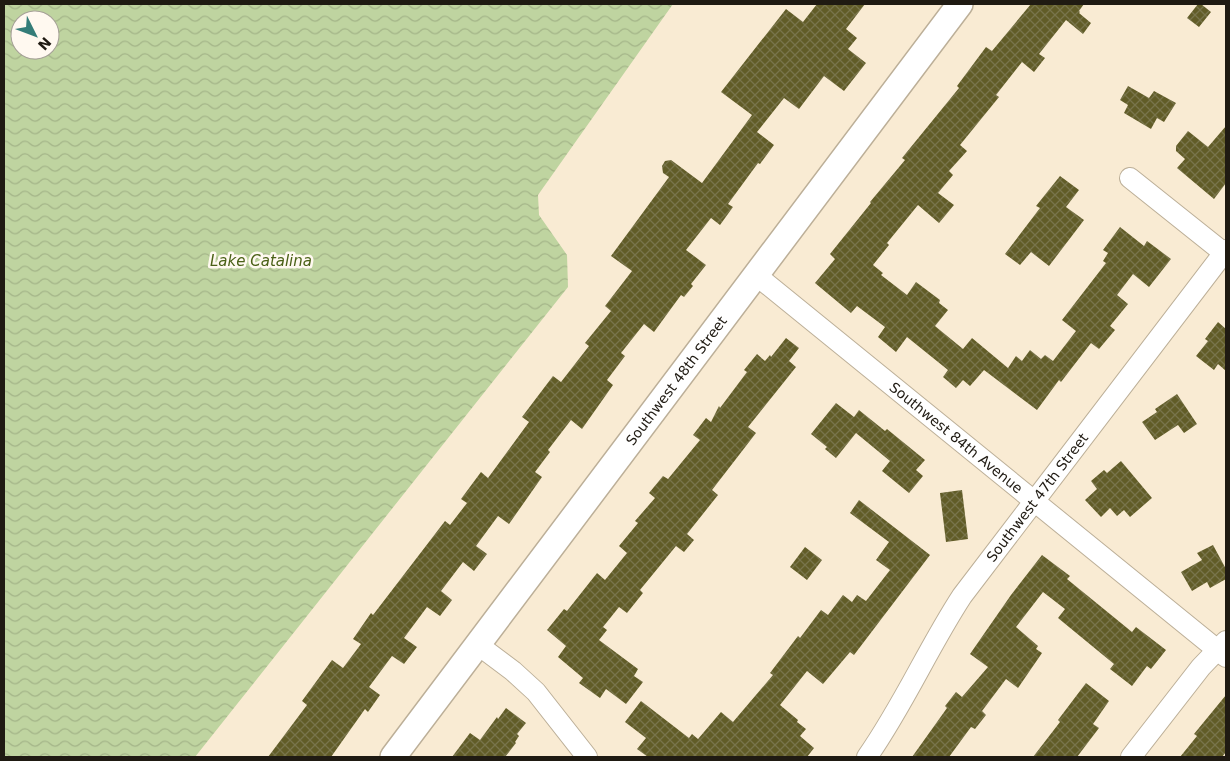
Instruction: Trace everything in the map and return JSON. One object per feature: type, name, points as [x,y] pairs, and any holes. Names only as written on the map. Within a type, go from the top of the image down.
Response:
[{"type":"street","name":"Southwest 48th Street","points":[[393,757],[960,4]]},
{"type":"street","points":[[1130,178],[1225,251]]},
{"type":"street","name":"Southwest 47th Street","points":[[867,757],[893,716],[943,626],[962,596],[1225,251]]},
{"type":"street","name":"Southwest 84th Avenue","points":[[756,275],[1223,649]]},
{"type":"street","points":[[477,644],[513,671],[536,692],[587,757]]},
{"type":"street","points":[[1131,757],[1201,667],[1223,649]]},
{"type":"water","name":"Lake Catalina","points":[[4,4],[673,4],[538,195],[539,215],[567,255],[568,287],[195,757],[4,757]]},
{"type":"building","points":[[817,4],[865,4],[846,29],[857,38],[848,49],[866,63],[844,91],[824,76],[799,109],[784,98],[757,132],[774,145],[760,164],[758,163],[728,204],[733,207],[720,225],[711,218],[686,250],[706,265],[691,284],[693,286],[684,297],[681,295],[654,332],[644,324],[621,353],[625,356],[607,380],[613,385],[582,429],[571,420],[548,450],[550,452],[535,472],[542,477],[509,524],[498,516],[476,546],[487,554],[474,571],[463,562],[441,591],[452,600],[440,616],[427,607],[404,638],[417,647],[404,664],[392,656],[369,687],[380,695],[368,712],[365,709],[331,757],[268,757],[307,705],[302,701],[332,660],[343,668],[361,644],[353,639],[371,613],[373,615],[445,521],[450,525],[467,503],[461,499],[481,472],[488,478],[529,422],[522,417],[553,376],[561,382],[589,346],[585,343],[611,311],[605,306],[632,271],[611,256],[669,177],[663,173],[662,166],[665,161],[671,160],[702,183],[752,115],[721,92],[786,9],[803,22]]},
{"type":"building","points":[[1031,4],[1084,4],[1079,13],[1091,23],[1083,34],[1066,20],[1039,54],[1045,58],[1034,72],[1022,62],[996,95],[999,97],[960,145],[967,151],[949,171],[953,175],[938,193],[954,205],[939,223],[918,205],[887,243],[889,245],[873,265],[883,273],[881,275],[907,295],[916,282],[940,300],[939,303],[948,310],[935,326],[963,349],[972,338],[1008,368],[1016,356],[1022,361],[1030,350],[1041,359],[1045,355],[1053,361],[1076,331],[1062,320],[1106,263],[1103,261],[1108,253],[1103,250],[1120,227],[1144,246],[1147,241],[1171,259],[1149,287],[1133,274],[1117,295],[1128,304],[1110,326],[1115,330],[1099,349],[1091,343],[1061,382],[1059,380],[1037,410],[984,370],[970,386],[963,380],[956,388],[943,377],[948,370],[907,337],[896,352],[878,337],[885,327],[857,306],[851,313],[815,283],[835,259],[830,254],[905,160],[902,158],[959,88],[957,86],[986,47],[992,51]]},
{"type":"building","points":[[1198,4],[1201,4],[1211,12],[1199,27],[1187,18]]},
{"type":"building","points":[[1128,86],[1149,98],[1154,91],[1176,103],[1164,122],[1157,118],[1151,129],[1124,113],[1128,105],[1120,100]]},
{"type":"building","points":[[1226,126],[1226,183],[1214,199],[1177,168],[1185,159],[1176,151],[1176,146],[1188,131],[1208,147]]},
{"type":"building","points":[[1060,176],[1079,190],[1066,207],[1084,220],[1049,266],[1031,252],[1020,265],[1005,254],[1040,208],[1036,206]]},
{"type":"building","points":[[1218,322],[1226,329],[1226,371],[1218,364],[1214,370],[1196,356],[1208,341],[1205,339]]},
{"type":"building","points":[[786,338],[799,348],[789,361],[796,367],[748,427],[756,433],[712,490],[718,495],[687,534],[694,540],[684,552],[676,546],[640,590],[643,593],[627,613],[619,607],[603,627],[607,630],[599,640],[638,669],[634,676],[643,682],[626,704],[606,689],[600,698],[579,683],[583,678],[558,657],[566,646],[547,630],[564,609],[567,611],[597,573],[605,580],[627,553],[619,546],[638,523],[635,521],[655,498],[649,493],[663,476],[668,479],[700,440],[693,435],[706,418],[711,422],[719,406],[720,408],[747,372],[744,370],[757,354],[765,361],[770,355],[771,357]]},
{"type":"building","points":[[1177,394],[1197,424],[1184,433],[1178,425],[1155,440],[1142,422],[1157,412],[1155,409]]},
{"type":"building","points":[[836,403],[854,417],[859,410],[885,431],[887,429],[925,460],[916,470],[923,476],[909,493],[882,471],[890,461],[856,433],[836,458],[825,449],[827,447],[811,434]]},
{"type":"building","points":[[1121,461],[1152,498],[1130,517],[1124,510],[1117,516],[1110,508],[1101,517],[1085,500],[1097,489],[1091,481],[1104,470],[1107,473]]},
{"type":"building","points":[[962,490],[968,539],[946,542],[940,493]]},
{"type":"building","points":[[859,500],[930,555],[854,655],[850,652],[823,684],[807,671],[780,705],[806,729],[800,736],[814,748],[807,757],[648,757],[637,749],[646,738],[625,722],[641,701],[689,738],[692,734],[698,739],[721,712],[733,722],[773,675],[770,673],[798,636],[800,638],[821,610],[828,615],[843,595],[852,602],[857,595],[866,601],[890,570],[876,560],[889,542],[850,513]]},
{"type":"building","points":[[1213,545],[1226,569],[1226,579],[1210,588],[1207,582],[1192,591],[1181,572],[1202,560],[1197,553]]},
{"type":"building","points":[[805,547],[822,560],[807,580],[790,567]]},
{"type":"building","points":[[1042,555],[1070,576],[1067,579],[1132,632],[1136,627],[1166,650],[1151,669],[1147,666],[1132,686],[1110,669],[1114,664],[1058,618],[1065,609],[1043,592],[1016,627],[1038,646],[1036,649],[1042,653],[1018,688],[1006,679],[982,711],[986,715],[975,729],[971,727],[949,757],[912,757],[947,708],[945,706],[956,692],[962,697],[988,667],[970,654],[1011,595]]},
{"type":"building","points":[[1086,683],[1109,701],[1093,724],[1099,728],[1077,757],[1033,757],[1060,722],[1058,720]]},
{"type":"building","points":[[1226,695],[1226,752],[1222,757],[1180,757],[1197,736],[1194,734]]},
{"type":"building","points":[[506,708],[526,723],[517,734],[519,736],[516,743],[505,757],[452,757],[470,733],[480,740]]}]
